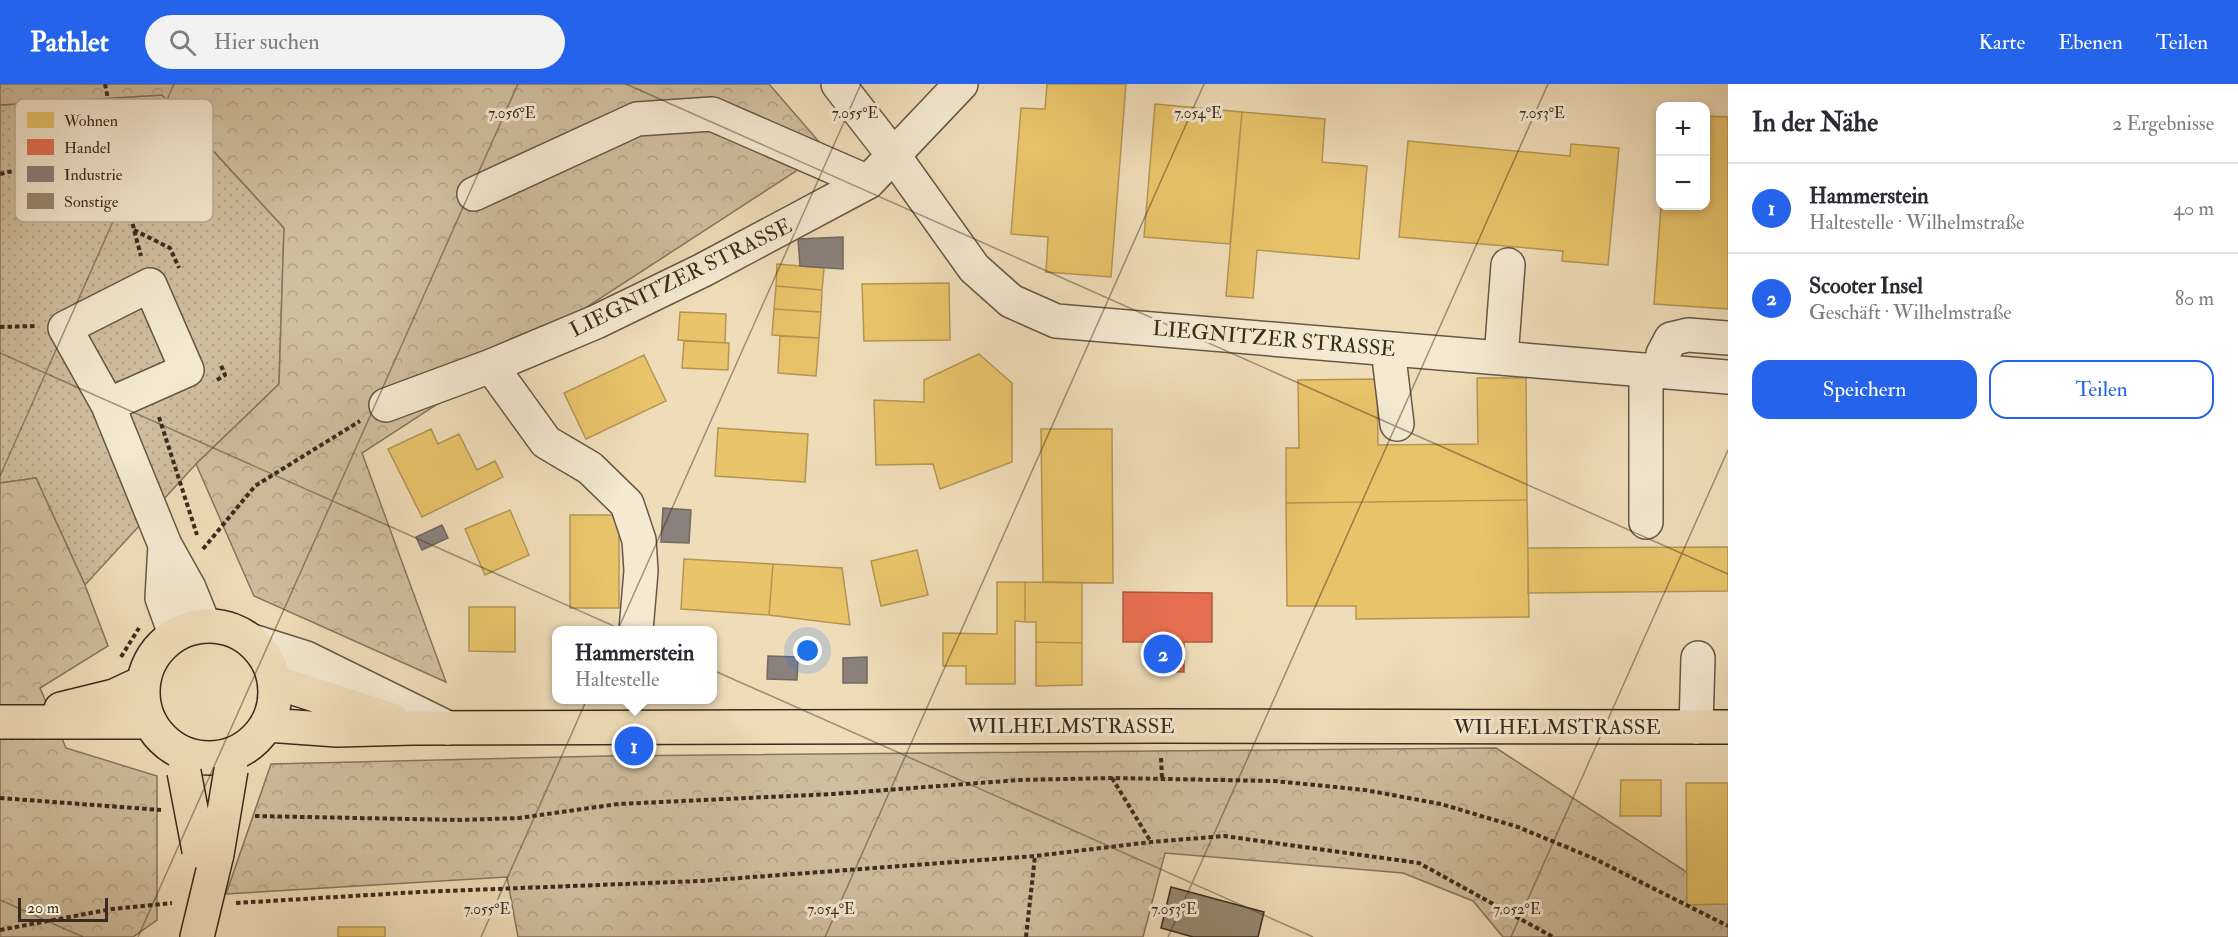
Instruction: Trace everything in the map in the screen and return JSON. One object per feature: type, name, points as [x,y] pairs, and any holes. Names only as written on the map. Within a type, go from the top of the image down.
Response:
[{"type":"main road","points":[[197,937],[219,902],[208,852],[181,761],[148,722],[143,703],[142,683],[148,663],[160,646],[190,629],[230,628],[252,641],[267,659],[275,682],[275,697],[273,712],[267,725],[232,762],[208,852]]},
{"type":"main road","name":"WILHELMSTRASSE","points":[[275,682],[413,728]]},
{"type":"main road","points":[[6,722],[114,696],[142,683]]},
{"type":"main road","points":[[6,722],[148,722]]},
{"type":"main road","name":"WILHELMSTRASSE","points":[[267,725],[337,730],[1138,726],[1728,728]]},
{"type":"main road","points":[[181,761],[193,757],[232,762]]},
{"type":"street","points":[[838,84],[894,156]]},
{"type":"street","name":"LIEGNITZER STRASSE","points":[[386,405],[491,366],[607,317],[703,270],[868,182],[961,84]]},
{"type":"street","points":[[474,194],[637,119],[712,114],[868,182]]},
{"type":"street","name":"LIEGNITZER STRASSE","points":[[894,156],[974,268],[1011,301],[1056,321],[1728,377]]},
{"type":"street","points":[[1501,358],[1508,265]]},
{"type":"street","points":[[1646,522],[1654,371],[1671,339],[1688,335],[1728,338]]},
{"type":"street","points":[[1388,349],[1397,424]]},
{"type":"street","points":[[491,366],[546,442],[590,468],[627,504],[639,540],[641,571],[636,626]]},
{"type":"street","points":[[108,405],[165,545],[189,588],[190,629]]},
{"type":"street","points":[[165,545],[162,598],[190,629]]},
{"type":"street","points":[[252,641],[306,658],[448,728]]},
{"type":"street","points":[[1696,727],[1698,658]]},
{"type":"path","points":[[105,84],[108,99]]},
{"type":"path","points":[[0,174],[15,170]]},
{"type":"path","points":[[132,222],[134,230]]},
{"type":"path","points":[[201,551],[255,486],[386,405]]},
{"type":"path","points":[[112,664],[121,657],[139,629],[147,602],[162,598]]},
{"type":"path","points":[[273,818],[460,820],[507,818],[618,804],[833,794],[952,784],[1112,778],[1274,781],[1365,790],[1441,804],[1518,827],[1595,859],[1728,926]]},
{"type":"path","points":[[1112,778],[1150,842]]},
{"type":"path","points":[[0,798],[160,810]]},
{"type":"path","points":[[0,930],[112,909],[419,892],[700,881],[1035,856],[1150,842],[1224,836],[1419,863],[1553,937]]},
{"type":"path","points":[[1026,937],[1035,856]]},
{"type":"green space","points":[[0,84],[769,84],[827,151],[362,453],[446,682],[254,596],[196,464],[279,384],[284,228],[213,151],[213,99],[166,99],[162,95],[97,99],[15,99],[15,104],[0,105]]},
{"type":"green space","points":[[162,95],[166,99],[97,99]]},
{"type":"green space","points":[[15,104],[15,222],[213,222],[213,151],[284,228],[279,384],[196,464],[85,585],[36,478],[0,483],[0,105]]},
{"type":"green space","points":[[36,478],[85,585],[108,646],[40,688],[66,748],[157,776],[157,920],[133,937],[0,937],[0,483]]},
{"type":"green space","points":[[1496,748],[1728,899],[1728,937],[1503,937],[1473,901],[1403,873],[1165,853],[1143,937],[518,937],[507,877],[226,894],[271,764],[607,756]]},
{"type":"building: Wohnen","points":[[1047,84],[1126,84],[1111,277],[1046,272],[1048,237],[1011,234],[1021,108],[1045,109]]},
{"type":"building: Wohnen","points":[[1155,104],[1242,112],[1230,244],[1144,237]]},
{"type":"building: Wohnen","points":[[1242,112],[1325,119],[1322,162],[1367,166],[1359,259],[1257,250],[1253,298],[1226,296]]},
{"type":"building: Wohnen","points":[[1710,116],[1728,117],[1728,309],[1654,304],[1661,210],[1710,210]]},
{"type":"building: Wohnen","points":[[1408,141],[1570,156],[1571,144],[1619,148],[1608,265],[1562,261],[1563,251],[1399,237]]},
{"type":"building: Wohnen","points":[[777,264],[824,268],[822,290],[776,286]]},
{"type":"building: Wohnen","points":[[949,283],[950,340],[864,341],[862,284]]},
{"type":"building: Wohnen","points":[[776,286],[822,290],[821,312],[774,309]]},
{"type":"building: Wohnen","points":[[774,309],[821,312],[819,338],[772,335]]},
{"type":"building: Wohnen","points":[[680,312],[726,314],[725,343],[678,340]]},
{"type":"building: Wohnen","points":[[780,336],[819,338],[816,376],[778,373]]},
{"type":"building: Wohnen","points":[[684,341],[729,343],[728,370],[682,368]]},
{"type":"building: Wohnen","points":[[979,354],[1012,383],[1012,462],[940,489],[933,464],[876,465],[874,400],[924,402],[924,380]]},
{"type":"building: Wohnen","points":[[644,355],[666,401],[586,439],[564,393]]},
{"type":"building: Wohnen","points":[[1477,378],[1526,378],[1527,500],[1286,503],[1286,448],[1299,448],[1298,380],[1377,379],[1378,445],[1478,444]]},
{"type":"building: Wohnen","points":[[718,428],[808,434],[805,482],[715,476]]},
{"type":"building: Wohnen","points":[[431,429],[438,444],[459,434],[477,470],[495,461],[503,477],[422,517],[388,449]]},
{"type":"building: Wohnen","points":[[1041,429],[1112,429],[1113,583],[1043,582]]},
{"type":"building: Wohnen","points":[[1527,500],[1529,617],[1356,619],[1356,606],[1287,606],[1286,503]]},
{"type":"building: Wohnen","points":[[510,510],[529,555],[485,575],[465,529]]},
{"type":"building: Wohnen","points":[[570,515],[619,515],[619,608],[570,608]]},
{"type":"building: Wohnen","points":[[1728,547],[1728,591],[1528,593],[1528,548]]},
{"type":"building: Wohnen","points":[[917,550],[928,595],[881,606],[871,561]]},
{"type":"building: Wohnen","points":[[684,559],[773,564],[769,615],[681,609]]},
{"type":"building: Wohnen","points":[[773,564],[842,568],[850,625],[769,615]]},
{"type":"building: Wohnen","points":[[997,582],[1025,582],[1025,622],[1015,621],[1015,684],[966,684],[966,666],[943,666],[943,633],[997,634]]},
{"type":"building: Wohnen","points":[[1025,582],[1082,583],[1082,643],[1036,642],[1036,622],[1025,622]]},
{"type":"building: Wohnen","points":[[469,607],[515,607],[515,652],[469,651]]},
{"type":"building: Wohnen","points":[[1036,642],[1082,643],[1082,685],[1036,686]]},
{"type":"building: Wohnen","points":[[1621,780],[1661,780],[1661,816],[1620,816]]},
{"type":"building: Wohnen","points":[[1686,783],[1728,783],[1728,904],[1687,905]]},
{"type":"building: Wohnen","points":[[338,927],[385,927],[385,937],[338,937]]},
{"type":"building: Handel","points":[[1123,592],[1212,593],[1212,642],[1184,642],[1184,672],[1152,671],[1151,642],[1123,642]]},
{"type":"building: Industrie","points":[[843,237],[843,269],[800,266],[798,239]]},
{"type":"building: Industrie","points":[[663,508],[691,510],[689,543],[661,542]]},
{"type":"building: Industrie","points":[[442,525],[448,538],[422,550],[416,537]]},
{"type":"building: Industrie","points":[[768,656],[798,657],[797,680],[767,679]]},
{"type":"building: Industrie","points":[[867,657],[867,683],[843,683],[843,658]]},
{"type":"building: Sonstige","points":[[1171,887],[1264,912],[1258,937],[1193,937],[1161,928]]},
{"type":"place","name":"Scooter Insel","points":[[1163,654]]},
{"type":"place","name":"Hammerstein","points":[[634,746]]}]
